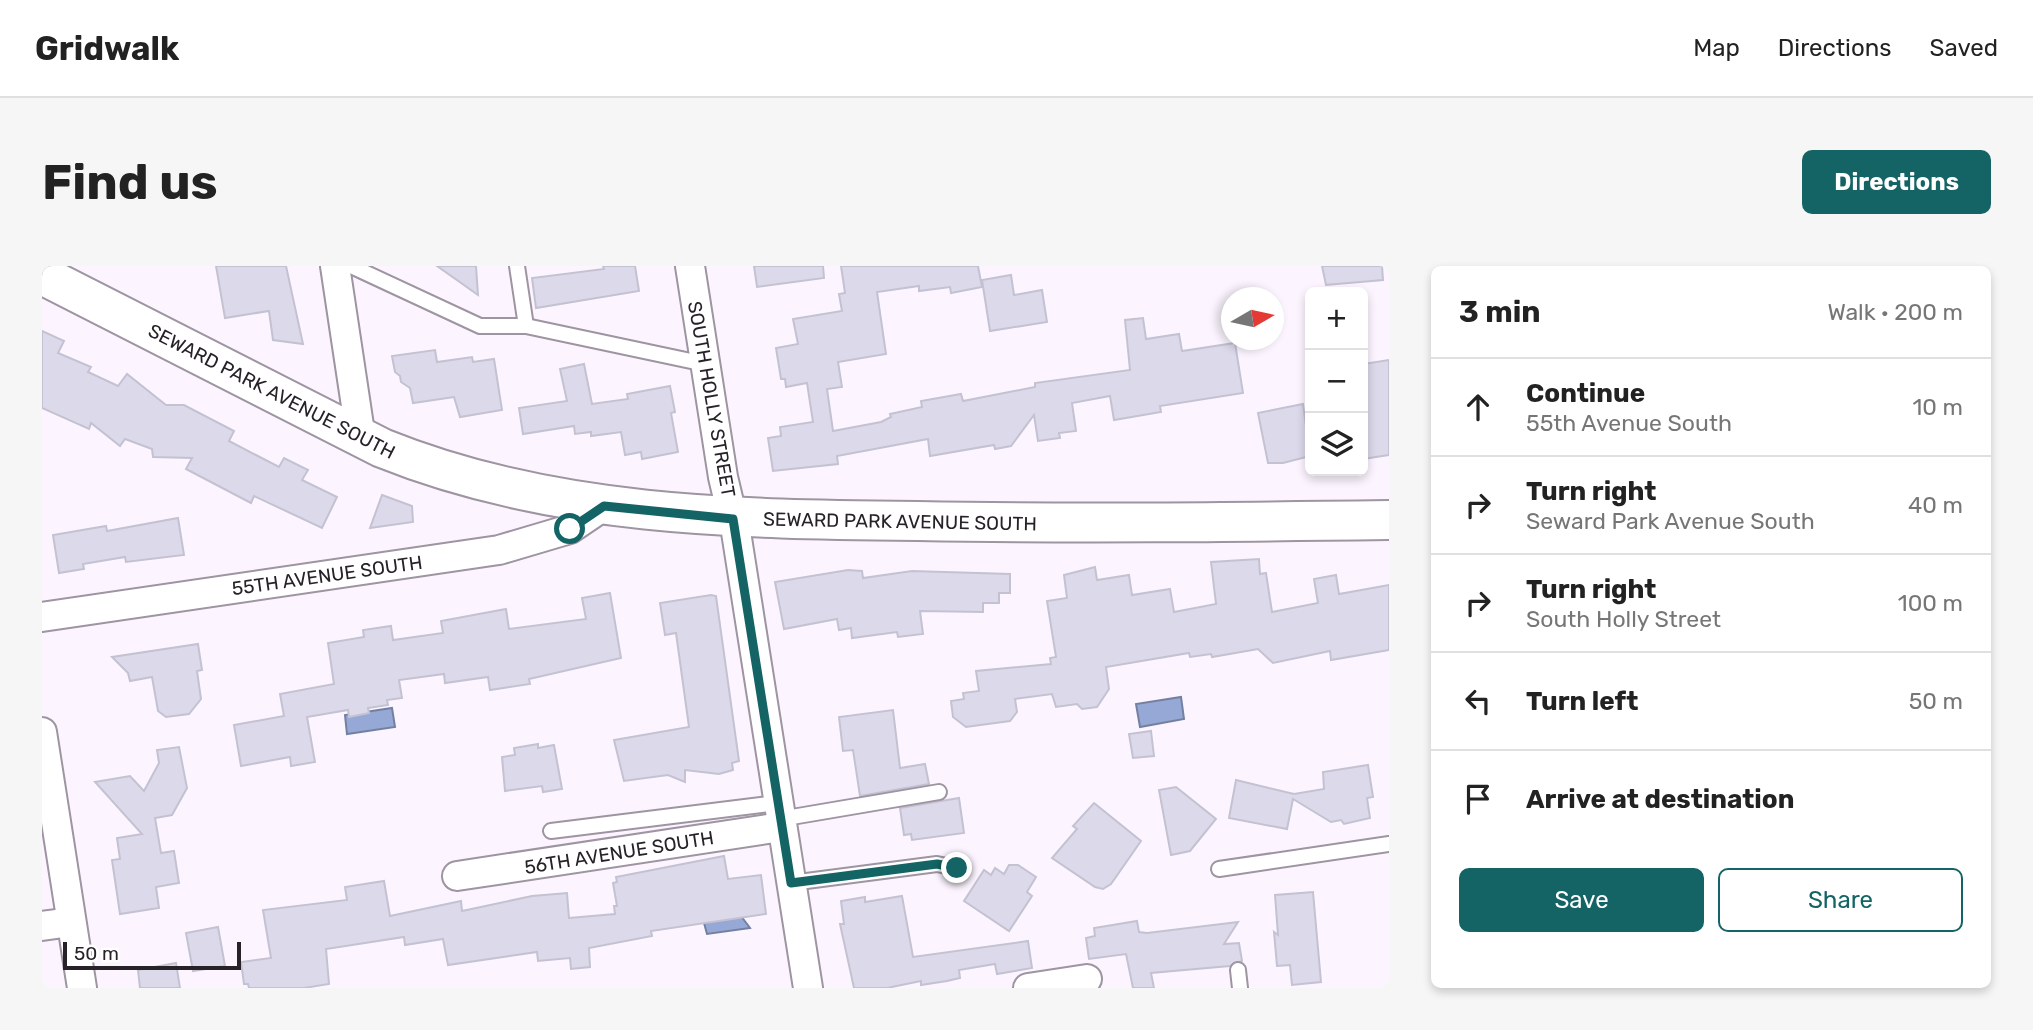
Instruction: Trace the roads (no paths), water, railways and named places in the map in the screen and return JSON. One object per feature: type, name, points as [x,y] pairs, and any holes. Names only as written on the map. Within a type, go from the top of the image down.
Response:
[{"type":"main road","name":"SEWARD PARK AVENUE SOUTH","points":[[42,275],[361,439],[417,462],[532,492],[604,506],[733,519],[1103,524],[1389,520]]},
{"type":"street","points":[[335,266],[361,439]]},
{"type":"street","name":"SOUTH HOLLY STREET","points":[[690,266],[808,988]]},
{"type":"street","name":"55TH AVENUE SOUTH","points":[[42,617],[499,550],[570,529],[604,506]]},
{"type":"street","points":[[42,732],[82,988]]},
{"type":"street","name":"56TH AVENUE SOUTH","points":[[457,876],[780,816]]},
{"type":"street","points":[[42,926],[71,922]]},
{"type":"street","points":[[1028,988],[1087,979]]},
{"type":"lane","points":[[351,266],[480,326],[526,326],[705,363]]},
{"type":"lane","points":[[517,266],[526,326]]},
{"type":"lane","points":[[551,831],[780,816],[939,792]]},
{"type":"lane","points":[[1219,869],[1389,844]]},
{"type":"lane","points":[[791,883],[937,864],[957,868]]},
{"type":"lane","points":[[1238,970],[1240,988]]},
{"type":"water","points":[[1181,697],[1184,719],[1140,727],[1136,704]]},
{"type":"water","points":[[392,708],[395,727],[347,734],[345,715]]},
{"type":"water","points":[[741,916],[750,928],[707,934],[704,923]]}]
